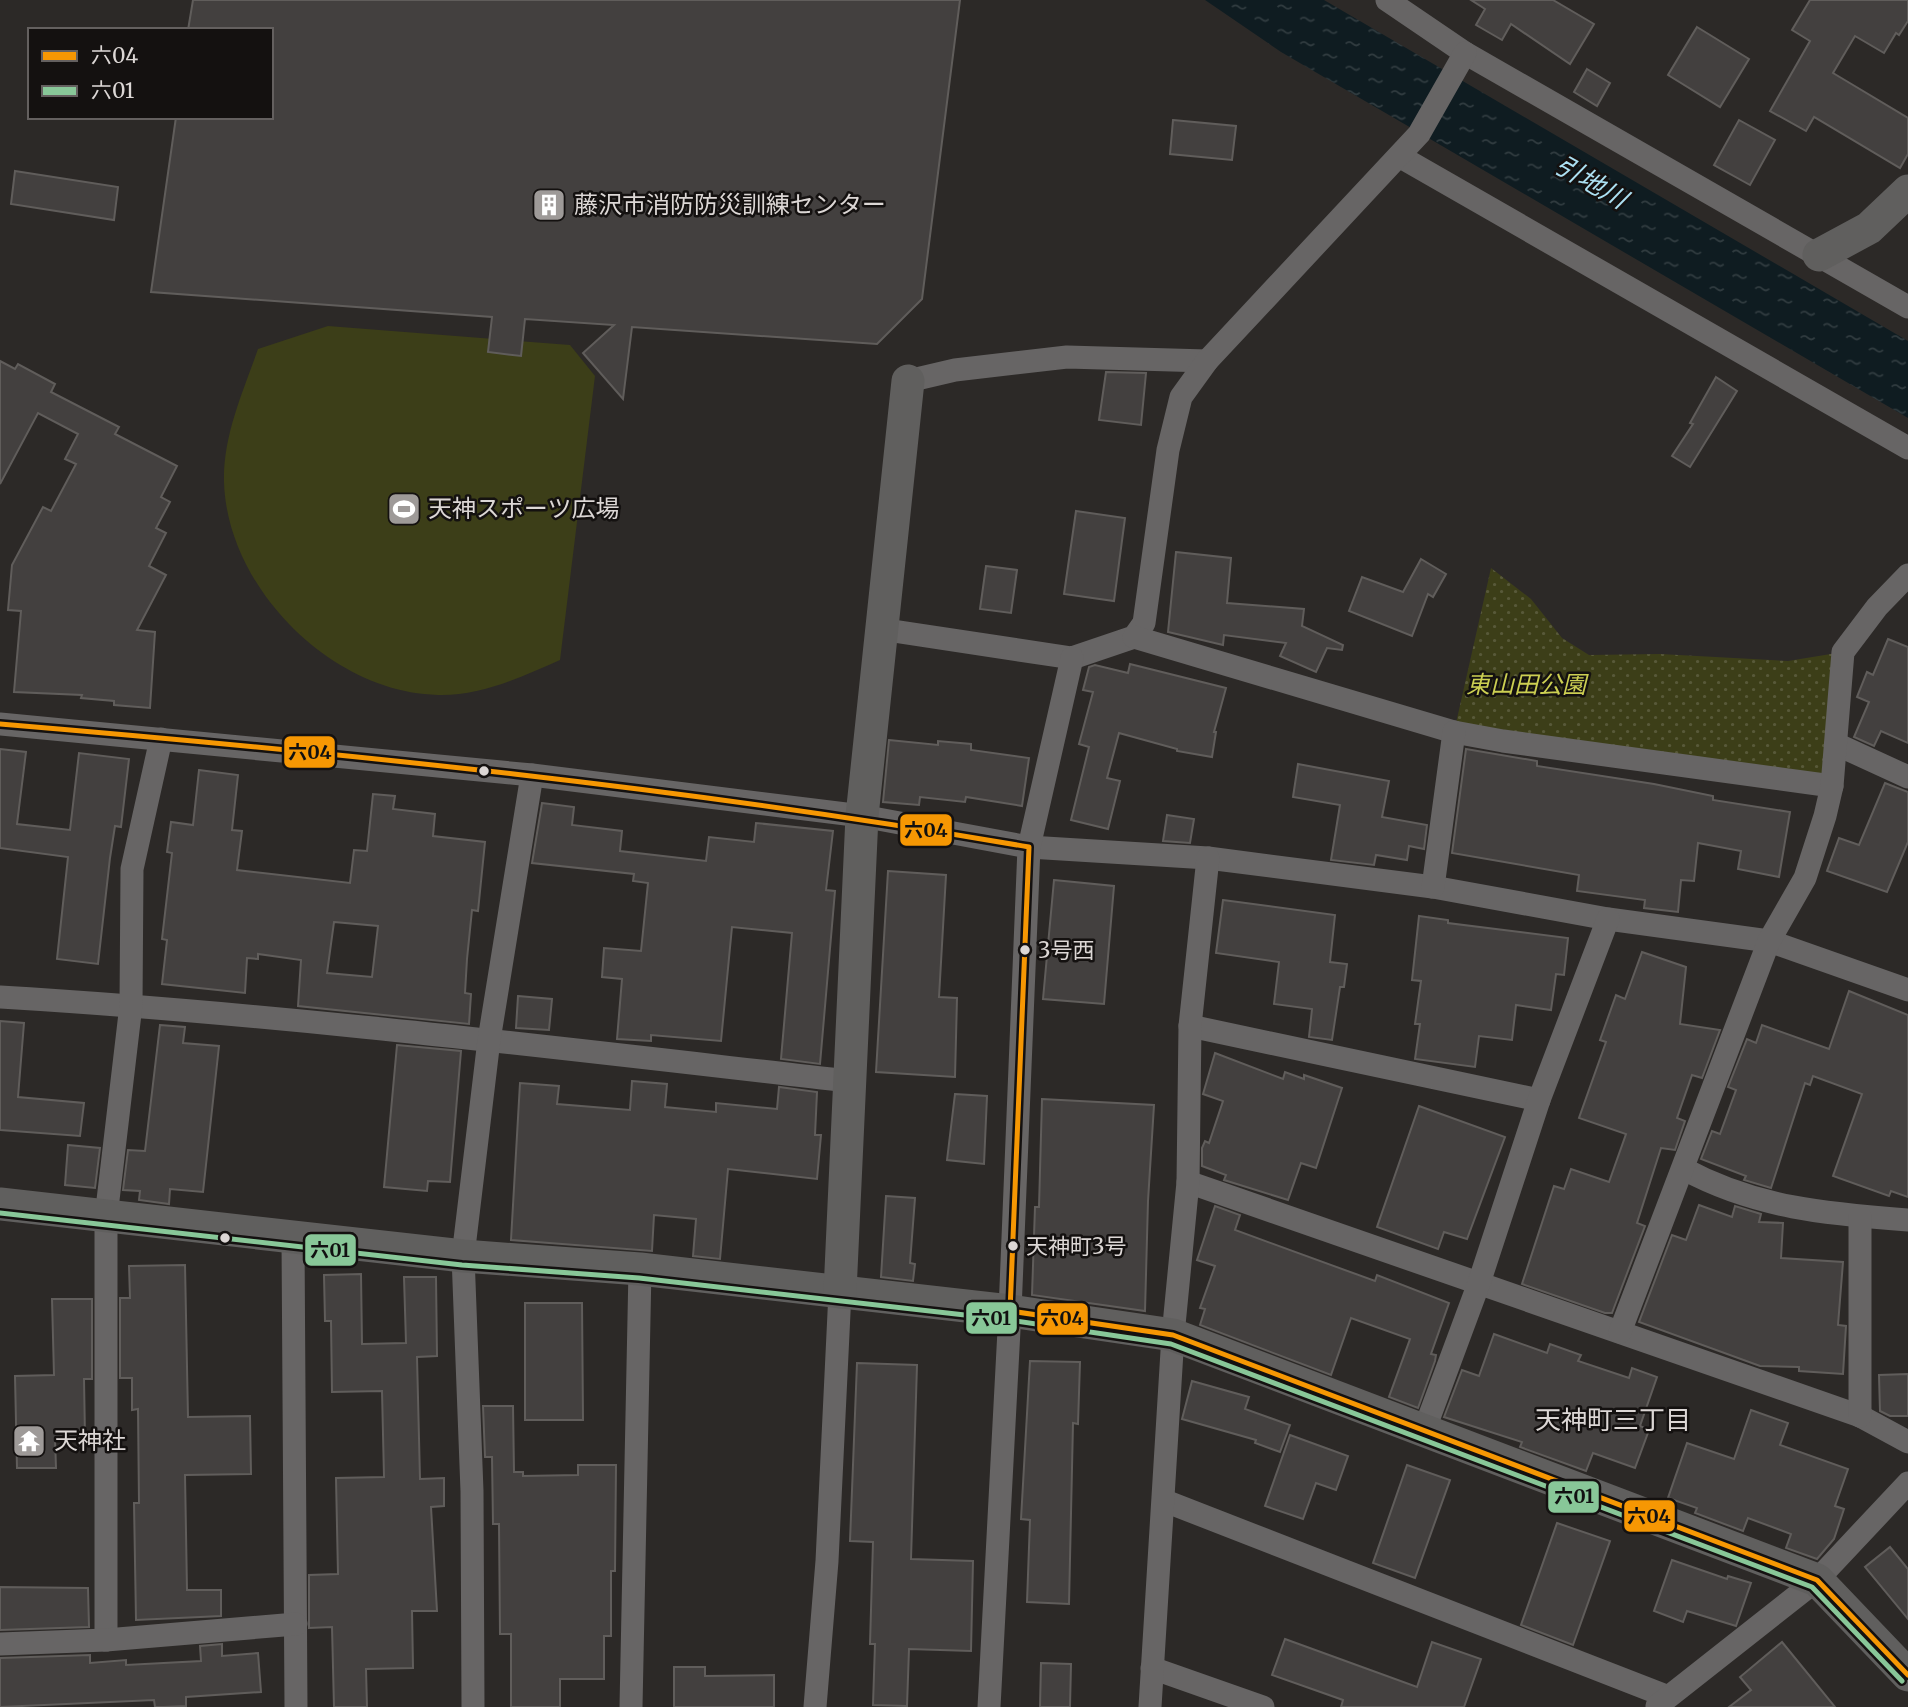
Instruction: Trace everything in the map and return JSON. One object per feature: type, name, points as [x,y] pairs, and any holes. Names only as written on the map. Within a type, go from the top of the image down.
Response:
[{"type":"street","points":[[1387,0],[1460,61],[1908,307]]},
{"type":"street","points":[[1134,637],[1144,622],[1168,450],[1181,397],[1207,362],[1419,134],[1460,61]]},
{"type":"street","points":[[1399,156],[1908,448]]},
{"type":"street","points":[[1819,256],[1869,228],[1908,191]]},
{"type":"street","points":[[815,1707],[827,1561],[862,816],[908,381],[955,370],[1067,357],[1207,362]]},
{"type":"street","points":[[1620,1332],[1769,941],[1805,878],[1832,786],[1843,652],[1877,607],[1908,575]]},
{"type":"street","points":[[880,629],[1072,658],[1134,637],[1454,732],[1832,786]]},
{"type":"street","points":[[989,1707],[1010,1311],[1029,847],[1072,658]]},
{"type":"street","points":[[0,724],[533,775],[862,816],[1029,847],[1208,858],[1433,887],[1608,919],[1769,941],[1908,990]]},
{"type":"street","points":[[1433,887],[1454,732]]},
{"type":"street","points":[[106,1640],[106,1217],[131,1005],[132,869],[161,739]]},
{"type":"street","points":[[1836,744],[1908,777]]},
{"type":"street","points":[[472,1707],[472,1491],[463,1256],[489,1040],[533,775]]},
{"type":"street","points":[[1150,1707],[1173,1335],[1188,1182],[1190,1026],[1208,858]]},
{"type":"street","points":[[1424,1431],[1479,1283],[1539,1100],[1608,919]]},
{"type":"street","points":[[0,997],[131,1005],[489,1040],[848,1081]]},
{"type":"street","points":[[1190,1026],[1539,1100]]},
{"type":"street","points":[[1684,1169],[1714,1186],[1782,1208],[1908,1220]]},
{"type":"street","points":[[1188,1182],[1860,1416],[1908,1442]]},
{"type":"street","points":[[0,1204],[463,1256],[640,1269],[1010,1311],[1173,1335],[1817,1580],[1908,1675]]},
{"type":"street","points":[[1860,1217],[1860,1416]]},
{"type":"street","points":[[293,1238],[296,1707]]},
{"type":"street","points":[[632,1707],[640,1269]]},
{"type":"street","points":[[1164,1501],[1661,1702],[1817,1580],[1908,1483]]},
{"type":"street","points":[[0,1644],[106,1640],[296,1624]]},
{"type":"street","points":[[1152,1668],[1263,1707]]},
{"type":"green space","name":"天神スポーツ広場","points":[[328,326],[570,345],[595,376],[560,660],[501,684],[470,692],[438,695],[398,690],[360,676],[324,655],[292,628],[265,595],[244,560],[230,522],[224,482],[230,431],[258,349]]},
{"type":"green space","name":"東山田公園","points":[[1491,568],[1531,599],[1562,638],[1589,655],[1660,654],[1788,661],[1843,652],[1832,786],[1454,732]]},
{"type":"water","name":"引地川","points":[[1205,0],[1324,0],[1908,341],[1908,418],[1281,52]]},
{"type":"building","name":"藤沢市消防防災訓練センター","points":[[193,0],[960,0],[922,299],[877,344],[632,327],[623,399],[583,353],[614,325],[525,319],[521,356],[488,352],[492,317],[151,292],[176,119],[273,119],[273,28],[188,28]]},
{"type":"building","points":[[1471,0],[1553,0],[1594,24],[1570,64],[1511,24],[1502,40],[1476,25],[1485,9]]},
{"type":"building","points":[[1810,0],[1908,0],[1908,21],[1899,35],[1896,33],[1884,53],[1855,36],[1833,73],[1908,118],[1908,154],[1900,168],[1814,117],[1806,131],[1770,111],[1810,41],[1792,30]]},
{"type":"building","points":[[1697,27],[1749,59],[1720,107],[1668,75]]},
{"type":"building","points":[[1587,69],[1610,83],[1597,106],[1574,92]]},
{"type":"building","points":[[1173,120],[1236,126],[1232,160],[1170,154]]},
{"type":"building","points":[[1739,120],[1775,140],[1750,185],[1714,165]]},
{"type":"building","points":[[15,171],[118,187],[114,220],[11,204]]},
{"type":"building","points":[[0,361],[15,369],[18,364],[55,384],[51,392],[119,427],[115,434],[177,466],[161,497],[170,502],[156,528],[166,533],[149,566],[166,575],[137,630],[155,632],[150,708],[114,705],[114,701],[81,698],[82,695],[14,692],[21,611],[8,610],[12,565],[43,507],[51,511],[76,464],[65,459],[78,434],[38,413],[0,484]]},
{"type":"building","points":[[1106,372],[1146,373],[1141,425],[1099,420]]},
{"type":"building","points":[[1716,377],[1737,391],[1690,467],[1672,456],[1693,424],[1690,423]]},
{"type":"building","points":[[1076,511],[1125,518],[1114,601],[1064,594]]},
{"type":"building","points":[[1176,552],[1231,558],[1227,603],[1304,609],[1302,626],[1343,645],[1342,650],[1327,648],[1316,672],[1280,656],[1286,643],[1224,635],[1223,645],[1168,632]]},
{"type":"building","points":[[1421,559],[1446,574],[1433,597],[1428,594],[1412,636],[1349,611],[1362,577],[1403,592]]},
{"type":"building","points":[[986,566],[1017,570],[1011,613],[980,609]]},
{"type":"building","points":[[1888,639],[1908,647],[1908,743],[1881,731],[1874,746],[1854,737],[1869,702],[1857,697],[1867,672],[1873,675]]},
{"type":"building","points":[[1130,664],[1226,688],[1214,732],[1212,757],[1177,751],[1119,733],[1107,778],[1120,781],[1108,829],[1071,820],[1089,747],[1079,744],[1093,692],[1083,690],[1089,667],[1095,665],[1128,673]]},
{"type":"building","points":[[889,740],[938,745],[938,741],[971,744],[971,750],[1029,758],[1022,806],[966,797],[965,802],[920,797],[919,805],[883,802]]},
{"type":"building","points":[[0,749],[26,752],[17,824],[70,830],[79,753],[129,759],[121,827],[115,826],[110,858],[98,964],[57,959],[68,857],[0,848]]},
{"type":"building","points":[[1466,749],[1537,761],[1537,766],[1654,784],[1713,796],[1713,800],[1790,812],[1779,877],[1738,869],[1741,851],[1698,843],[1694,881],[1681,880],[1678,912],[1644,908],[1645,900],[1577,891],[1579,875],[1452,853]]},
{"type":"building","points":[[1298,764],[1389,781],[1382,817],[1427,825],[1424,849],[1409,846],[1407,860],[1376,855],[1374,865],[1331,860],[1340,805],[1293,797]]},
{"type":"building","points":[[199,770],[238,775],[232,830],[242,831],[237,870],[350,883],[354,850],[367,851],[373,794],[395,796],[393,809],[435,814],[433,836],[485,842],[478,911],[472,910],[467,959],[465,993],[471,994],[469,1024],[298,1006],[301,960],[258,954],[258,959],[247,958],[245,993],[162,984],[167,940],[162,939],[172,853],[167,852],[171,822],[193,825]],"holes":[[[334,922],[378,926],[372,977],[327,973]]]},
{"type":"building","points":[[1885,783],[1908,792],[1908,842],[1887,892],[1827,871],[1839,838],[1859,845]]},
{"type":"building","points":[[542,803],[574,807],[572,825],[622,831],[620,851],[706,861],[709,837],[754,842],[756,823],[833,831],[826,890],[835,891],[820,1064],[781,1059],[792,933],[732,927],[721,1041],[651,1035],[651,1041],[617,1039],[622,979],[602,977],[604,948],[641,951],[648,883],[633,881],[634,874],[532,863]]},
{"type":"building","points":[[1167,815],[1194,819],[1190,843],[1163,841]]},
{"type":"building","points":[[888,871],[946,875],[939,997],[957,998],[955,1077],[876,1072]]},
{"type":"building","points":[[1054,880],[1114,886],[1104,1004],[1043,999]]},
{"type":"building","points":[[1223,900],[1335,915],[1330,962],[1347,964],[1344,987],[1340,987],[1332,1040],[1309,1037],[1312,1009],[1274,1004],[1279,962],[1216,953]]},
{"type":"building","points":[[1419,916],[1448,920],[1448,923],[1568,938],[1564,975],[1556,974],[1551,1010],[1516,1005],[1512,1040],[1479,1036],[1475,1067],[1415,1059],[1420,1024],[1415,1024],[1421,981],[1412,980]]},
{"type":"building","points":[[1642,952],[1686,967],[1680,1024],[1720,1030],[1702,1078],[1692,1075],[1677,1118],[1685,1121],[1675,1150],[1661,1148],[1637,1223],[1645,1226],[1612,1313],[1605,1313],[1522,1284],[1554,1186],[1564,1189],[1571,1169],[1609,1182],[1626,1134],[1579,1118],[1606,1042],[1600,1040],[1616,995],[1625,999]]},
{"type":"building","points":[[1849,991],[1908,1015],[1908,1197],[1891,1191],[1889,1196],[1833,1176],[1862,1094],[1813,1076],[1810,1085],[1805,1083],[1771,1188],[1744,1180],[1746,1176],[1701,1159],[1712,1131],[1720,1134],[1736,1090],[1728,1087],[1747,1039],[1756,1043],[1762,1025],[1829,1049]]},
{"type":"building","points":[[518,996],[552,999],[549,1030],[516,1028]]},
{"type":"building","points":[[0,1021],[24,1023],[18,1097],[84,1103],[80,1136],[0,1130]]},
{"type":"building","points":[[160,1025],[185,1027],[183,1043],[219,1046],[203,1192],[170,1189],[169,1204],[139,1200],[140,1191],[123,1190],[128,1150],[145,1151]]},
{"type":"building","points":[[397,1045],[461,1051],[450,1182],[428,1181],[427,1191],[384,1187]]},
{"type":"building","points":[[1215,1053],[1283,1079],[1285,1072],[1304,1079],[1304,1075],[1342,1088],[1316,1168],[1301,1163],[1288,1200],[1224,1180],[1226,1175],[1202,1166],[1202,1148],[1205,1141],[1209,1143],[1223,1101],[1203,1094]]},
{"type":"building","points":[[632,1081],[667,1084],[665,1107],[716,1112],[716,1103],[777,1109],[779,1087],[817,1092],[815,1135],[821,1135],[817,1179],[728,1169],[720,1259],[693,1256],[696,1219],[654,1215],[652,1251],[511,1240],[520,1083],[559,1086],[557,1104],[630,1110]]},
{"type":"building","points":[[955,1094],[987,1096],[984,1164],[947,1160]]},
{"type":"building","points":[[1042,1099],[1154,1105],[1145,1311],[1032,1295],[1035,1207],[1039,1207]]},
{"type":"building","points":[[1419,1106],[1505,1137],[1467,1239],[1444,1232],[1438,1249],[1377,1227]]},
{"type":"building","points":[[68,1145],[100,1148],[95,1188],[65,1185]]},
{"type":"building","points":[[886,1196],[915,1198],[910,1263],[915,1264],[913,1281],[881,1277]]},
{"type":"building","points":[[1699,1205],[1732,1217],[1735,1206],[1761,1214],[1759,1222],[1783,1223],[1781,1258],[1843,1262],[1838,1325],[1846,1326],[1843,1374],[1799,1371],[1799,1367],[1760,1366],[1639,1322],[1672,1235],[1686,1240]]},
{"type":"building","points":[[1215,1206],[1240,1215],[1235,1230],[1375,1281],[1377,1275],[1449,1303],[1431,1354],[1436,1355],[1435,1361],[1418,1408],[1389,1397],[1410,1339],[1351,1318],[1331,1375],[1200,1325],[1205,1309],[1200,1308],[1215,1266],[1197,1260]]},
{"type":"building","points":[[185,1265],[188,1417],[250,1416],[251,1474],[185,1475],[187,1590],[221,1590],[221,1616],[136,1620],[134,1503],[139,1503],[138,1409],[132,1410],[132,1378],[120,1378],[120,1298],[130,1298],[129,1266]]},
{"type":"building","points":[[361,1274],[362,1344],[406,1343],[404,1277],[436,1277],[437,1356],[417,1357],[420,1479],[444,1478],[444,1506],[431,1507],[437,1611],[412,1611],[413,1668],[366,1669],[367,1707],[334,1707],[332,1627],[309,1628],[309,1575],[338,1574],[336,1478],[384,1477],[382,1391],[332,1392],[331,1321],[325,1321],[324,1275]]},
{"type":"building","points":[[52,1299],[92,1299],[92,1379],[84,1379],[85,1437],[55,1438],[56,1468],[17,1468],[15,1376],[54,1375]]},
{"type":"building","points":[[525,1303],[582,1303],[583,1420],[525,1420]]},
{"type":"building","points":[[1494,1334],[1547,1353],[1550,1344],[1581,1355],[1578,1361],[1629,1378],[1632,1368],[1657,1377],[1640,1426],[1649,1430],[1635,1468],[1593,1453],[1586,1471],[1520,1447],[1522,1442],[1444,1417],[1462,1370],[1479,1376]]},
{"type":"building","points":[[1030,1361],[1080,1362],[1078,1424],[1073,1423],[1069,1604],[1027,1602],[1030,1520],[1021,1519]]},
{"type":"building","points":[[857,1363],[917,1365],[911,1559],[973,1561],[971,1651],[909,1649],[907,1706],[873,1705],[875,1644],[870,1644],[873,1542],[850,1541]]},
{"type":"building","points":[[1908,1374],[1908,1416],[1890,1416],[1880,1411],[1879,1375]]},
{"type":"building","points":[[1192,1381],[1249,1397],[1245,1409],[1290,1425],[1280,1452],[1255,1443],[1256,1440],[1182,1419]]},
{"type":"building","points":[[483,1406],[513,1406],[514,1472],[523,1472],[523,1476],[578,1475],[578,1465],[616,1465],[615,1571],[611,1571],[611,1636],[604,1636],[604,1679],[560,1679],[560,1707],[511,1707],[511,1634],[500,1634],[499,1524],[493,1524],[492,1457],[485,1457]]},
{"type":"building","points":[[1751,1410],[1788,1423],[1780,1445],[1848,1469],[1835,1506],[1844,1509],[1834,1539],[1817,1559],[1786,1548],[1791,1534],[1748,1518],[1743,1531],[1695,1513],[1697,1508],[1668,1498],[1687,1443],[1734,1459]]},
{"type":"building","points":[[1290,1435],[1348,1456],[1336,1490],[1316,1483],[1303,1519],[1265,1506]]},
{"type":"building","points":[[1407,1465],[1450,1480],[1415,1578],[1373,1563]]},
{"type":"building","points":[[1557,1523],[1610,1541],[1573,1645],[1521,1625]]},
{"type":"building","points":[[1890,1547],[1908,1569],[1908,1619],[1865,1567]]},
{"type":"building","points":[[1672,1560],[1727,1579],[1728,1576],[1751,1583],[1736,1626],[1687,1611],[1683,1622],[1654,1611]]},
{"type":"building","points":[[0,1587],[88,1588],[89,1627],[0,1630]]},
{"type":"building","points":[[1285,1639],[1417,1687],[1432,1642],[1481,1659],[1464,1707],[1341,1707],[1343,1700],[1272,1675]]},
{"type":"building","points":[[1782,1642],[1835,1707],[1729,1707],[1751,1690],[1740,1677]]},
{"type":"building","points":[[222,1644],[222,1656],[258,1653],[261,1692],[186,1697],[186,1706],[155,1707],[154,1700],[0,1707],[0,1658],[90,1655],[90,1663],[126,1660],[126,1665],[201,1661],[200,1646]]},
{"type":"building","points":[[1041,1663],[1071,1664],[1070,1707],[1040,1707]]},
{"type":"building","points":[[674,1667],[705,1667],[705,1676],[774,1675],[774,1707],[674,1707]]},
{"type":"transit line","name":"六04","points":[[0,724],[516,774],[773,807],[1029,847],[1010,1311],[1173,1335],[1817,1580],[1908,1675]]},
{"type":"transit line","name":"六01","points":[[0,1213],[462,1265],[639,1278],[1009,1320],[1171,1344],[1812,1587],[1902,1681]]},
{"type":"place","name":"藤沢市消防防災訓練センター","points":[[549,205]]},
{"type":"place","name":"天神スポーツ広場","points":[[404,509]]},
{"type":"place","name":"3号西","points":[[1025,950]]},
{"type":"place","name":"天神町3号","points":[[1013,1246]]},
{"type":"place","name":"天神社","points":[[29,1441]]},
{"type":"district","name":"天神町三丁目","points":[[1613,1420]]}]
